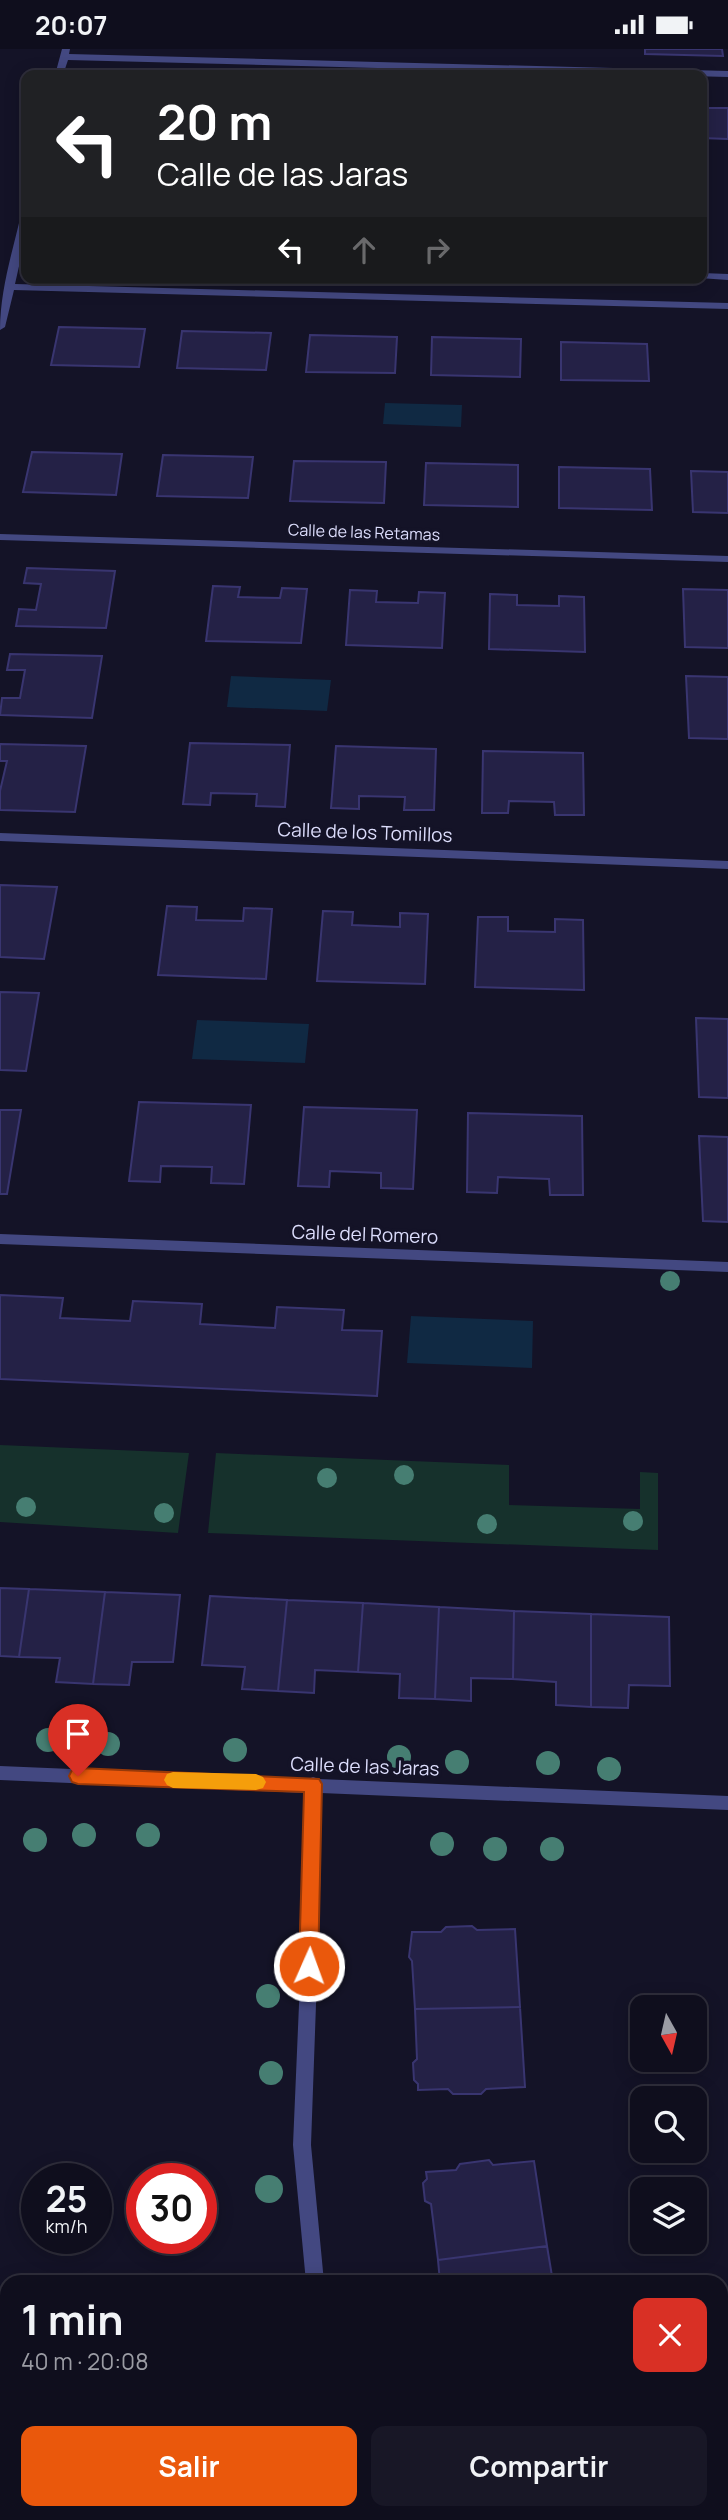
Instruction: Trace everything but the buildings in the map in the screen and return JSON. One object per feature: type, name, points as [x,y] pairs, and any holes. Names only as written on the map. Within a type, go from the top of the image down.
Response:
[{"type":"street","points":[[60,70],[65,53],[602,70]]},
{"type":"street","points":[[707,73],[728,74]]},
{"type":"street","points":[[0,327],[9,287],[21,257]]},
{"type":"street","points":[[707,276],[728,277]]},
{"type":"street","points":[[9,287],[728,306]]},
{"type":"street","name":"Calle de las Retamas","points":[[0,537],[728,559]]},
{"type":"street","name":"Calle de los Tomillos","points":[[0,837],[728,865]]},
{"type":"street","name":"Calle del Romero","points":[[0,1239],[728,1267]]},
{"type":"street","name":"Calle de las Jaras","points":[[0,1773],[728,1803]]},
{"type":"street","points":[[313,1784],[313,1864],[302,2145],[314,2275]]},
{"type":"green space","points":[[0,1445],[189,1453],[178,1533],[0,1522]]},
{"type":"green space","points":[[216,1453],[509,1465],[509,1505],[640,1509],[640,1472],[658,1473],[658,1550],[208,1533]]},
{"type":"water","points":[[385,403],[462,405],[461,427],[383,424]]},
{"type":"water","points":[[231,676],[331,680],[327,711],[227,707]]},
{"type":"water","points":[[197,1020],[309,1024],[305,1063],[192,1059]]},
{"type":"water","points":[[411,1316],[533,1321],[532,1368],[407,1363]]},
{"type":"slow traffic","points":[[173,1780],[256,1782]]},
{"type":"route","points":[[78,1776],[313,1784],[309,1966]]}]
